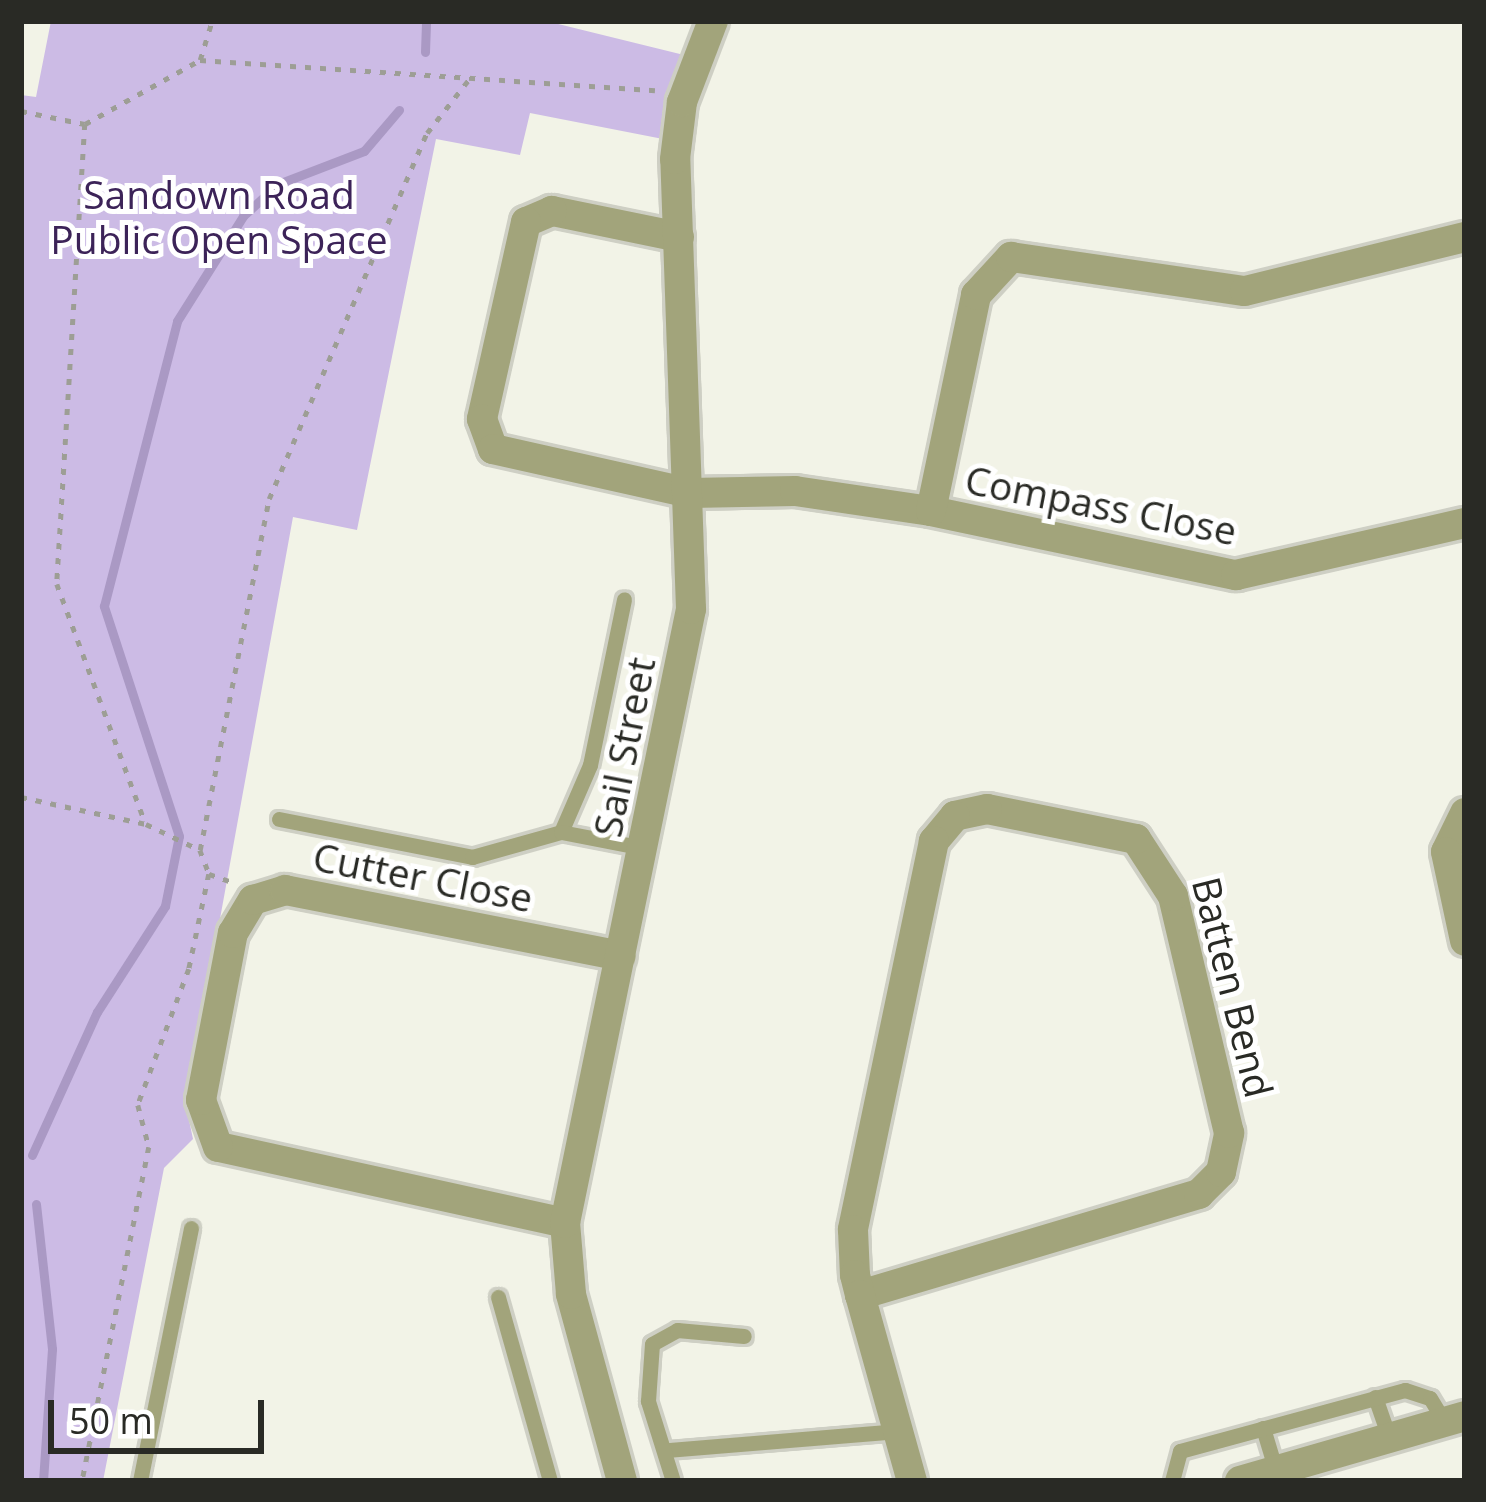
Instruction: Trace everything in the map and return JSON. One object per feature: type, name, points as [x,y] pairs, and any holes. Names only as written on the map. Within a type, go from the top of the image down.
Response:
[{"type":"street","name":"Sail Street","points":[[622,1481],[572,1294],[565,1223],[691,609],[679,237],[682,102],[713,21]]},
{"type":"street","name":"Compass Close","points":[[679,237],[552,211],[526,222],[482,427],[502,454],[690,493],[795,490],[932,511],[1236,575],[1465,523]]},
{"type":"street","name":"Compass Close","points":[[932,511],[976,295],[1011,257],[1245,291],[1465,237]]},
{"type":"street","name":"Batten Bend","points":[[860,1295],[1198,1194],[1221,1172],[1229,1133],[1173,896],[1136,839],[987,809],[955,816],[934,841],[853,1230],[860,1295],[912,1481]]},
{"type":"street","points":[[1465,813],[1446,853],[1465,941]]},
{"type":"street","name":"Cutter Close","points":[[565,1223],[218,1147],[201,1100],[233,933],[253,900],[285,890],[620,956]]},
{"type":"street","points":[[1240,1481],[1289,1473],[1455,1418]]},
{"type":"lane","points":[[561,832],[590,765],[624,598]]},
{"type":"lane","points":[[279,820],[472,857],[561,832],[644,848]]},
{"type":"lane","points":[[140,1481],[190,1228]]},
{"type":"lane","points":[[498,1297],[550,1481]]},
{"type":"lane","points":[[673,1481],[668,1450],[648,1401],[656,1338],[743,1336]]},
{"type":"lane","points":[[1172,1481],[1180,1451],[1376,1397],[1424,1394],[1455,1418]]},
{"type":"lane","points":[[1376,1397],[1390,1440]]},
{"type":"lane","points":[[1263,1428],[1289,1473]]},
{"type":"lane","points":[[668,1450],[898,1431]]},
{"type":"path","points":[[200,60],[212,21]]},
{"type":"path","points":[[21,111],[85,124],[200,60],[470,78],[638,83],[682,102]]},
{"type":"path","points":[[82,1481],[149,1147],[138,1105],[189,969],[208,874],[197,849],[269,500],[427,133],[470,78]]},
{"type":"path","points":[[85,124],[57,584],[146,824],[161,838],[197,849]]},
{"type":"path","points":[[21,797],[146,824]]},
{"type":"green space","name":"Sandown Road Public Open Space","points":[[51,21],[546,21],[684,55],[663,139],[530,113],[520,155],[436,139],[357,530],[293,517],[186,1106],[193,1139],[164,1168],[103,1481],[21,1481],[21,95],[36,97]]},
{"type":"waterway","points":[[425,52],[426,21]]},
{"type":"waterway","points":[[32,1155],[97,1012],[165,906],[179,836],[104,606],[177,321],[243,216],[278,184],[364,151],[399,110]]},
{"type":"waterway","points":[[36,1204],[52,1349],[43,1481]]}]
